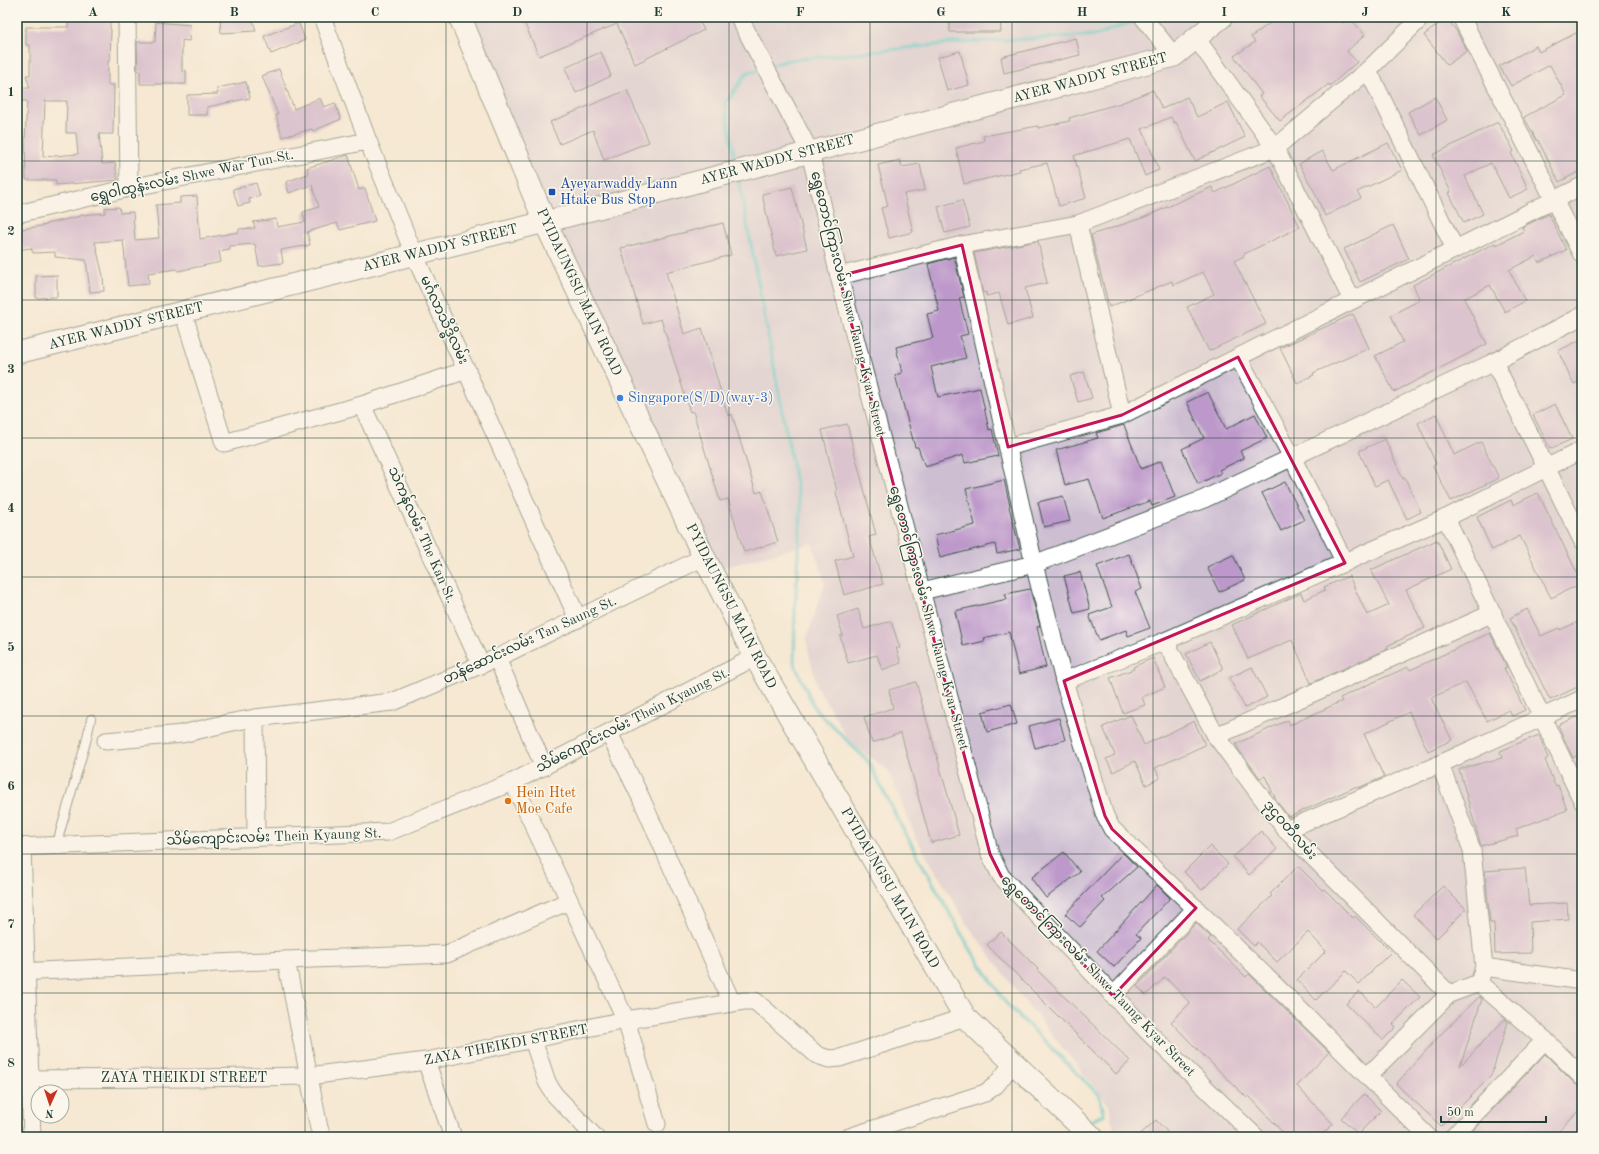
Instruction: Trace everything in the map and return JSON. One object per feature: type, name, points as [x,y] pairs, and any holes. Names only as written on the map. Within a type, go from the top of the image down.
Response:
[{"type":"main road","name":"PYIDAUNGSU MAIN ROAD","points":[[460,17],[545,222],[704,557],[755,657],[965,1018],[1014,1062],[1092,1137]]},
{"type":"street","points":[[127,17],[129,188]]},
{"type":"street","name":"မင်္ဂလာသိဒ္ဓိလမ်း","points":[[322,17],[368,141],[414,254],[578,619]]},
{"type":"street","name":"ရွှေတောင်ကြားလမ်း Shwe Taung Kyar Street","points":[[739,17],[810,152],[839,276],[990,854],[1001,876],[1112,996],[1256,1137]]},
{"type":"street","points":[[1143,17],[1174,56]]},
{"type":"street","name":"AYER WADDY STREET","points":[[17,353],[545,222],[1174,56],[1222,17]]},
{"type":"street","points":[[839,276],[962,245],[1078,224],[1275,148],[1368,70],[1422,17]]},
{"type":"street","points":[[1461,17],[1582,255]]},
{"type":"street","points":[[1196,38],[1275,148],[1352,300]]},
{"type":"street","points":[[1368,70],[1455,249]]},
{"type":"street","name":"ရွှေဝါထွန်းလမ်း Shwe War Tun St.","points":[[17,214],[129,188],[368,141]]},
{"type":"street","points":[[1008,447],[1122,415],[1582,186]]},
{"type":"street","points":[[1078,224],[1122,415]]},
{"type":"street","points":[[962,245],[1034,564],[1064,681],[1105,816],[1112,829],[1196,908],[1368,1076],[1428,1137]]},
{"type":"street","points":[[183,312],[224,444],[362,405],[467,370]]},
{"type":"street","points":[[922,591],[1034,564],[1204,498],[1494,362],[1582,316]]},
{"type":"street","points":[[1238,357],[1292,457],[1345,563]]},
{"type":"street","points":[[1494,362],[1582,540]]},
{"type":"street","name":"သဲကန်လမ်း The Kan St.","points":[[362,405],[481,665]]},
{"type":"street","points":[[1064,681],[1165,641],[1446,518],[1582,450]]},
{"type":"street","points":[[1446,518],[1544,718],[1582,800]]},
{"type":"street","name":"တန်ဆောင်းလမ်း Tan Saung St.","points":[[106,741],[182,734],[228,722],[254,718],[392,702],[497,658],[704,557]]},
{"type":"street","points":[[1216,736],[1493,613]]},
{"type":"street","name":"ဒုဌဝတီလမ်း","points":[[1165,641],[1216,736],[1286,830],[1449,994]]},
{"type":"street","name":"သိမ်ကျောင်းလမ်း Thein Kyaung St.","points":[[19,847],[388,832],[514,782],[755,657]]},
{"type":"street","points":[[497,658],[544,767]]},
{"type":"street","points":[[1286,830],[1544,718],[1582,699]]},
{"type":"street","points":[[254,718],[256,837]]},
{"type":"street","points":[[609,733],[641,798],[732,1003]]},
{"type":"street","points":[[1440,764],[1472,850],[1482,975],[1582,1077]]},
{"type":"street","points":[[514,782],[569,902],[626,1020],[657,1124]]},
{"type":"street","points":[[19,847],[23,1078],[32,1137]]},
{"type":"street","points":[[22,972],[447,954],[569,902]]},
{"type":"street","points":[[1112,996],[1196,908]]},
{"type":"street","points":[[286,960],[308,1076],[319,1128],[323,1137]]},
{"type":"street","points":[[1368,1076],[1449,994],[1482,975],[1582,981]]},
{"type":"street","name":"ZAYA THEIKDI STREET","points":[[23,1078],[195,1078],[308,1076],[426,1061],[626,1020],[732,1003],[755,1001],[817,1055],[829,1059],[840,1058],[965,1018]]},
{"type":"street","points":[[533,1040],[547,1082],[554,1094],[595,1137]]},
{"type":"street","points":[[1453,1137],[1545,1040]]},
{"type":"street","points":[[426,1061],[453,1137]]},
{"type":"street","points":[[849,1137],[985,1093],[996,1084],[1014,1062]]},
{"type":"lane","points":[[56,846],[86,742],[91,719]]},
{"type":"highlighted area","points":[[962,245],[1008,447],[1122,415],[1238,357],[1345,563],[1064,681],[1105,816],[1112,829],[1196,908],[1113,996],[1001,876],[990,854],[839,276]]},
{"type":"shaded area","points":[[460,17],[1582,17],[1582,1137],[1115,1137],[1109,1105],[1022,998],[967,924],[916,838],[888,770],[851,744],[817,687],[806,640],[825,583],[812,543],[711,571]]},
{"type":"building","points":[[68,17],[110,17],[111,29],[110,61],[108,61],[108,85],[114,85],[113,134],[99,134],[102,164],[115,163],[118,180],[56,185],[56,180],[26,180],[25,140],[27,101],[22,101],[22,88],[30,88],[26,75],[30,75],[30,45],[26,45],[26,27],[68,27]],"holes":[[[45,101],[67,101],[66,133],[76,133],[78,154],[43,157]]]},
{"type":"building","points":[[220,17],[252,17],[256,31],[221,33]]},
{"type":"building","points":[[524,17],[697,17],[704,30],[635,64],[617,24],[539,56],[523,20],[525,20]]},
{"type":"building","points":[[950,17],[1000,17],[1001,32],[950,32]]},
{"type":"building","points":[[1278,17],[1339,17],[1343,23],[1349,17],[1365,35],[1347,51],[1357,62],[1330,86],[1329,84],[1280,121],[1259,96],[1262,94],[1234,56],[1255,42],[1251,37]]},
{"type":"building","points":[[1447,18],[1457,32],[1467,51],[1447,65],[1424,35]]},
{"type":"building","points":[[156,22],[190,25],[189,41],[182,40],[182,72],[186,70],[186,84],[140,84],[137,42],[155,42]]},
{"type":"building","points":[[299,23],[305,40],[271,54],[264,36]]},
{"type":"building","points":[[1578,32],[1582,40],[1582,154],[1578,156],[1582,163],[1582,170],[1559,182],[1538,140],[1537,141],[1524,117],[1566,95],[1550,65],[1511,86],[1499,66],[1536,46],[1539,52]]},
{"type":"building","points":[[1076,38],[1080,55],[1004,73],[1001,57]]},
{"type":"building","points":[[960,51],[969,85],[947,91],[938,57]]},
{"type":"building","points":[[601,52],[611,76],[576,93],[565,68]]},
{"type":"building","points":[[279,69],[294,109],[320,98],[324,107],[335,103],[341,119],[313,131],[312,129],[282,137],[276,115],[278,115],[262,76]]},
{"type":"building","points":[[246,82],[250,98],[207,107],[207,115],[187,115],[187,95],[218,94],[217,88]]},
{"type":"building","points":[[627,90],[649,142],[604,160],[593,130],[560,144],[550,122]]},
{"type":"building","points":[[1153,90],[1162,109],[1187,97],[1197,117],[1228,102],[1245,137],[1195,161],[1176,122],[1174,123],[1171,117],[1142,129],[1159,170],[1145,176],[1130,139],[1076,155],[1074,156],[1086,198],[1059,206],[1047,163],[964,184],[956,148],[984,141],[983,136],[1038,126],[1038,128],[1070,121],[1069,118],[1121,103]]},
{"type":"building","points":[[1435,97],[1447,120],[1421,135],[1408,112]]},
{"type":"building","points":[[1498,122],[1514,151],[1511,153],[1528,189],[1509,198],[1491,163],[1465,176],[1483,214],[1464,223],[1449,193],[1451,192],[1433,155]]},
{"type":"building","points":[[1388,143],[1402,170],[1357,192],[1361,198],[1325,216],[1314,191],[1299,164],[1322,151],[1333,170]]},
{"type":"building","points":[[348,155],[359,190],[365,188],[375,221],[340,230],[337,223],[307,232],[310,245],[281,250],[283,263],[259,266],[255,244],[229,246],[230,249],[219,251],[221,262],[178,271],[177,269],[148,273],[149,284],[128,286],[123,240],[95,242],[103,276],[104,291],[90,292],[86,260],[55,257],[55,252],[33,253],[31,248],[17,250],[17,230],[47,225],[46,224],[81,215],[105,213],[105,208],[119,207],[120,213],[133,212],[135,240],[159,238],[156,205],[180,203],[180,197],[197,196],[200,239],[239,232],[239,229],[255,228],[253,222],[276,219],[277,227],[305,222],[303,212],[319,207],[312,185],[289,193],[286,182],[308,174],[307,168]]},
{"type":"building","points":[[900,160],[902,167],[920,164],[925,190],[904,194],[913,232],[889,238],[881,208],[888,206],[878,165]]},
{"type":"building","points":[[1270,166],[1300,227],[1244,254],[1244,256],[1234,261],[1266,324],[1209,351],[1187,307],[1214,294],[1203,272],[1173,285],[1172,281],[1109,307],[1091,235],[1145,217],[1212,187],[1215,193]]},
{"type":"building","points":[[256,183],[260,196],[249,199],[250,203],[238,206],[233,189]]},
{"type":"building","points":[[792,187],[807,249],[776,256],[762,194]]},
{"type":"building","points":[[962,200],[970,227],[945,233],[938,207]]},
{"type":"building","points":[[1549,214],[1566,250],[1539,263],[1536,256],[1509,270],[1525,301],[1505,312],[1490,285],[1464,299],[1487,344],[1394,392],[1375,356],[1403,342],[1391,315],[1420,300],[1413,285],[1495,243],[1496,245],[1524,231],[1522,227]]},
{"type":"building","points":[[723,223],[731,255],[666,272],[684,334],[702,328],[728,416],[732,414],[756,493],[762,491],[778,542],[744,552],[728,499],[720,501],[693,411],[690,412],[661,319],[643,324],[621,248]]},
{"type":"building","points":[[1393,225],[1409,259],[1360,282],[1344,249]]},
{"type":"building","points":[[1038,241],[1047,283],[1025,288],[1033,318],[1008,325],[999,293],[986,296],[986,292],[983,293],[974,253]]},
{"type":"building","points":[[954,257],[964,297],[959,298],[968,334],[960,336],[966,358],[931,367],[938,397],[980,388],[989,430],[992,429],[998,456],[965,463],[963,455],[925,467],[918,447],[915,447],[895,375],[902,373],[896,347],[933,338],[927,314],[939,311],[928,264]]},
{"type":"building","points":[[57,275],[57,297],[36,298],[36,276]]},
{"type":"building","points":[[1353,314],[1369,348],[1313,373],[1314,375],[1297,383],[1280,348]]},
{"type":"building","points":[[1582,339],[1582,380],[1574,384],[1558,351]]},
{"type":"building","points":[[1084,372],[1092,398],[1078,402],[1070,376]]},
{"type":"building","points":[[1208,392],[1226,429],[1255,414],[1267,438],[1240,451],[1244,458],[1219,470],[1221,473],[1198,484],[1182,449],[1204,438],[1187,402]]},
{"type":"building","points":[[1555,404],[1572,439],[1550,449],[1533,415]]},
{"type":"building","points":[[1436,414],[1454,455],[1481,442],[1499,478],[1451,501],[1433,466],[1436,464],[1418,423]]},
{"type":"building","points":[[847,424],[876,535],[869,537],[883,584],[844,595],[835,561],[853,556],[836,492],[822,430]]},
{"type":"building","points":[[1124,425],[1141,469],[1161,461],[1175,497],[1152,506],[1150,501],[1103,518],[1089,479],[1065,485],[1056,450],[1098,438],[1096,433]]},
{"type":"building","points":[[1385,439],[1403,479],[1405,478],[1421,512],[1407,519],[1388,480],[1375,486],[1359,451]]},
{"type":"building","points":[[1004,480],[1009,507],[1020,549],[997,554],[995,544],[940,558],[935,535],[975,525],[966,489]]},
{"type":"building","points":[[1285,482],[1304,520],[1281,531],[1262,493]]},
{"type":"building","points":[[1538,493],[1582,583],[1551,598],[1520,536],[1492,550],[1477,517],[1511,500],[1513,505]]},
{"type":"building","points":[[1063,496],[1070,521],[1044,527],[1038,502]]},
{"type":"building","points":[[1437,540],[1451,569],[1406,590],[1425,628],[1387,646],[1388,649],[1311,683],[1292,640],[1248,659],[1232,625],[1301,593],[1304,600],[1325,590],[1324,587],[1349,576],[1367,615],[1389,605],[1371,570]]},
{"type":"building","points":[[1129,554],[1142,589],[1135,592],[1150,628],[1128,636],[1126,630],[1099,640],[1089,615],[1112,607],[1097,566]]},
{"type":"building","points":[[1233,555],[1245,580],[1219,592],[1207,567]]},
{"type":"building","points":[[1080,572],[1090,609],[1074,613],[1064,576]]},
{"type":"building","points":[[1030,589],[1040,626],[1037,627],[1046,667],[1019,674],[1009,632],[984,638],[985,641],[963,646],[955,611],[1007,599],[1005,594]]},
{"type":"building","points":[[858,609],[864,629],[891,621],[900,648],[896,648],[901,663],[882,670],[877,655],[848,663],[840,636],[843,635],[837,616]]},
{"type":"building","points":[[1527,609],[1541,636],[1559,628],[1560,630],[1582,620],[1582,685],[1550,700],[1510,618]]},
{"type":"building","points":[[1490,633],[1507,667],[1504,668],[1525,710],[1512,716],[1509,710],[1487,721],[1466,682],[1431,698],[1452,740],[1428,751],[1409,712],[1364,734],[1384,777],[1358,788],[1357,786],[1289,817],[1277,802],[1265,776],[1260,778],[1236,744],[1288,720],[1290,725],[1342,701],[1340,698],[1365,686],[1408,667],[1410,670]]},
{"type":"building","points":[[1210,642],[1223,669],[1200,681],[1186,654]]},
{"type":"building","points":[[1153,658],[1165,687],[1142,697],[1145,705],[1123,713],[1110,678],[1134,669],[1133,667]]},
{"type":"building","points":[[1252,667],[1267,697],[1245,708],[1229,678]]},
{"type":"building","points":[[916,682],[959,835],[931,843],[901,733],[872,743],[864,717],[893,708],[889,690]]},
{"type":"building","points":[[1011,704],[1017,724],[987,732],[982,712]]},
{"type":"building","points":[[1131,715],[1144,745],[1194,721],[1205,745],[1155,768],[1160,778],[1146,785],[1135,761],[1113,772],[1106,759],[1115,755],[1103,727]]},
{"type":"building","points":[[1582,715],[1582,753],[1573,758],[1558,725]]},
{"type":"building","points":[[1059,718],[1065,740],[1035,748],[1029,726]]},
{"type":"building","points":[[1539,735],[1548,758],[1545,760],[1555,786],[1558,785],[1567,810],[1516,829],[1518,836],[1481,846],[1459,769],[1502,758],[1500,751]]},
{"type":"building","points":[[1261,831],[1277,849],[1249,875],[1233,857]]},
{"type":"building","points":[[1210,846],[1228,864],[1202,890],[1184,872]]},
{"type":"building","points":[[1064,852],[1080,872],[1046,898],[1031,878]]},
{"type":"building","points":[[1123,853],[1137,867],[1102,898],[1105,901],[1080,927],[1065,914]]},
{"type":"building","points":[[1298,866],[1353,918],[1355,916],[1391,952],[1359,984],[1346,971],[1316,1000],[1297,980],[1326,951],[1308,932],[1277,962],[1257,942],[1254,946],[1237,929],[1272,896],[1270,894]]},
{"type":"building","points":[[1525,868],[1529,905],[1567,903],[1568,919],[1530,922],[1531,953],[1495,954],[1494,923],[1490,923],[1485,871]]},
{"type":"building","points":[[1157,885],[1170,898],[1136,934],[1141,938],[1114,967],[1097,951]]},
{"type":"building","points":[[1443,886],[1466,909],[1437,938],[1413,915]]},
{"type":"building","points":[[1196,923],[1211,937],[1208,940],[1246,977],[1249,974],[1329,1052],[1297,1086],[1333,1124],[1320,1137],[1287,1137],[1249,1096],[1247,1098],[1193,1045],[1171,1022],[1190,1003],[1165,977],[1146,995],[1137,986]]},
{"type":"building","points":[[1001,932],[1038,969],[1037,970],[1130,1061],[1116,1074],[987,945]]},
{"type":"building","points":[[1402,980],[1420,997],[1393,1024],[1396,1027],[1383,1040],[1346,1004],[1359,991],[1376,1007]]},
{"type":"building","points":[[1479,997],[1482,999],[1460,1066],[1505,1019],[1508,1022],[1491,1076],[1441,1126],[1396,1084],[1442,1033]]},
{"type":"building","points":[[1545,1054],[1575,1084],[1582,1087],[1582,1107],[1553,1137],[1467,1137]]},
{"type":"building","points":[[1364,1094],[1381,1111],[1358,1134],[1341,1118]]},
{"type":"building","points":[[1156,1120],[1172,1137],[1137,1137]]},
{"type":"waterway","points":[[769,66],[789,60],[955,43],[1097,35],[1139,19]]},
{"type":"waterway","points":[[736,166],[725,104],[747,73],[761,69]]},
{"type":"waterway","points":[[738,176],[801,510],[795,612],[794,663],[815,709],[868,761],[906,835],[967,944],[1005,1002],[1099,1095],[1104,1114],[1086,1124]]},
{"type":"waterway","points":[[1061,1137],[1075,1130]]},
{"type":"place","name":"Ayeyarwaddy Lann Htake Bus Stop","points":[[552,192]]},
{"type":"place","name":"Singapore(S/D)(way-3)","points":[[620,398]]},
{"type":"place","name":"Hein Htet Moe Cafe","points":[[508,801]]}]
